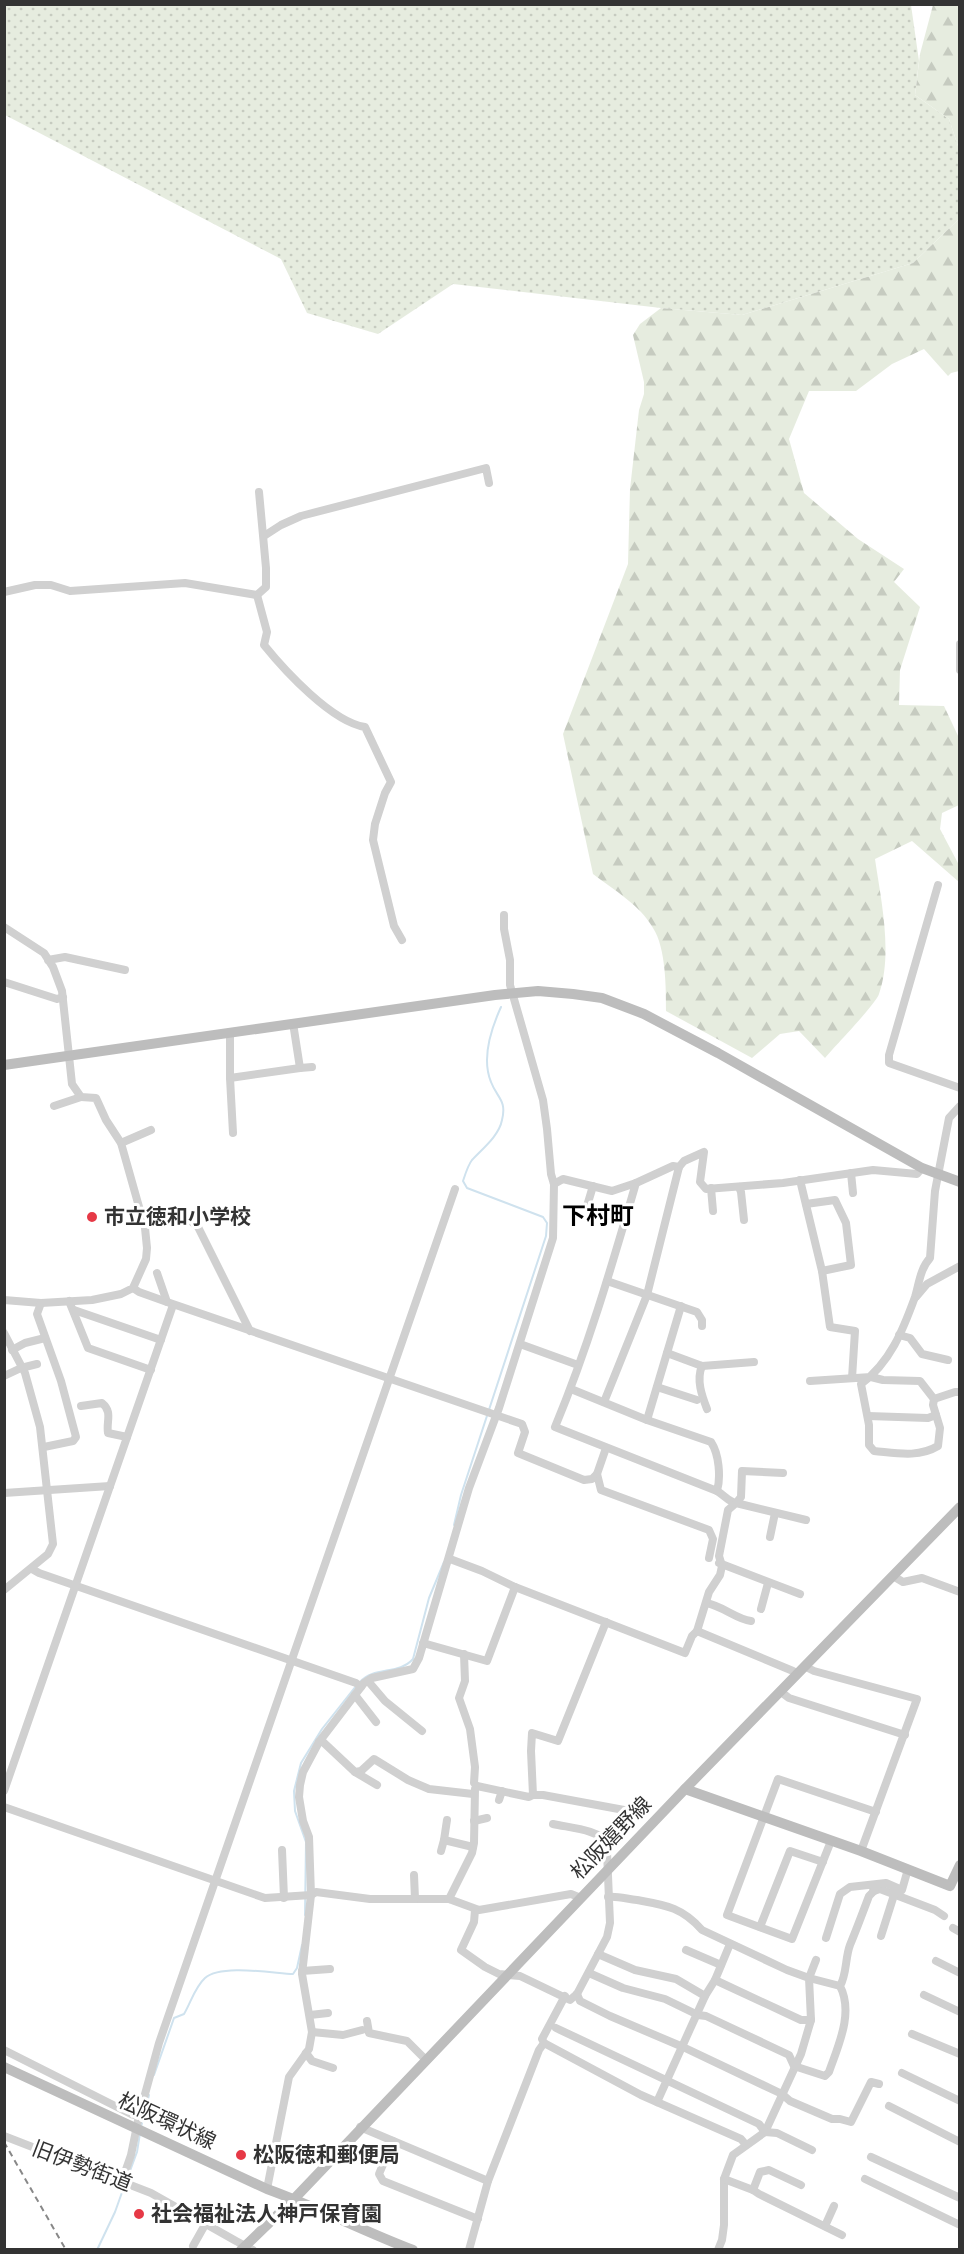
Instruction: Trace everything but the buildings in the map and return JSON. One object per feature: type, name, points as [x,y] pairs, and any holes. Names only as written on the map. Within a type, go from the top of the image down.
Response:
[{"type":"main road","points":[[4,1065],[513,993],[538,991],[592,997],[644,1014],[922,1168],[960,1182]]},
{"type":"main road","name":"松阪嬉野線","points":[[247,2248],[685,1789],[960,1507]]},
{"type":"main road","points":[[685,1789],[765,1816],[955,1887],[960,1865]]},
{"type":"main road","name":"松阪環状線","points":[[4,2067],[267,2189],[413,2250]]},
{"type":"street","points":[[264,536],[301,516],[486,468],[489,483]]},
{"type":"street","points":[[4,592],[35,585],[51,585],[70,591],[185,583],[256,595],[266,587],[259,492]]},
{"type":"street","points":[[256,595],[267,632],[264,645],[323,705],[353,725],[365,727],[391,782],[375,824],[373,840],[394,926],[402,940]]},
{"type":"street","points":[[960,644],[960,670]]},
{"type":"street","points":[[939,885],[889,1055],[889,1063],[960,1088]]},
{"type":"street","points":[[267,2189],[290,2077],[309,2049],[312,2032],[302,1971],[311,1895],[309,1837],[303,1821],[299,1797],[303,1772],[319,1742],[361,1687],[372,1678],[413,1669],[419,1658],[450,1559],[469,1488],[497,1415],[553,1238],[554,1184],[543,1100],[513,993],[504,915]]},
{"type":"street","points":[[4,927],[44,953],[53,967],[63,997],[72,1084],[81,1097]]},
{"type":"street","points":[[48,960],[65,957],[125,970]]},
{"type":"street","points":[[4,982],[57,999],[63,997]]},
{"type":"street","points":[[293,1023],[300,1068]]},
{"type":"street","points":[[230,1032],[233,1132]]},
{"type":"street","points":[[230,1078],[312,1067]]},
{"type":"street","points":[[4,1300],[41,1303],[92,1300],[121,1294],[133,1288],[146,1259],[145,1228],[121,1143],[106,1120],[96,1098],[81,1097],[54,1106]]},
{"type":"street","points":[[810,1381],[871,1377],[883,1380],[920,1381],[934,1399],[940,1428],[938,1446],[912,1454],[874,1451],[869,1445],[868,1416],[861,1384],[871,1377],[890,1355],[915,1298],[924,1264],[930,1258],[938,1175],[949,1118],[960,1106]]},
{"type":"street","points":[[121,1143],[151,1130]]},
{"type":"street","points":[[604,1402],[647,1295],[679,1167],[684,1161],[704,1152],[700,1182],[706,1189],[873,1170],[917,1174],[922,1168]]},
{"type":"street","points":[[554,1184],[563,1179],[612,1191],[673,1166],[679,1167]]},
{"type":"street","points":[[851,1173],[853,1193]]},
{"type":"street","points":[[800,1180],[822,1271],[830,1327],[855,1330],[852,1378]]},
{"type":"street","points":[[636,1183],[607,1281],[571,1389],[555,1427],[717,1491],[735,1503],[806,1520]]},
{"type":"street","points":[[587,1206],[593,1186]]},
{"type":"street","points":[[739,1186],[744,1220]]},
{"type":"street","points":[[711,1188],[713,1211]]},
{"type":"street","points":[[122,2181],[131,2155],[139,2116],[155,2069],[159,2043],[455,1190]]},
{"type":"street","points":[[806,1204],[835,1200],[846,1223],[851,1265],[822,1271]]},
{"type":"street","points":[[194,1223],[250,1331]]},
{"type":"street","points":[[915,1298],[927,1284],[960,1266]]},
{"type":"street","points":[[4,1791],[161,1340],[170,1303],[157,1273]]},
{"type":"street","points":[[607,1281],[697,1312],[702,1320],[702,1326]]},
{"type":"street","points":[[133,1288],[390,1380],[522,1424],[525,1432],[518,1453],[584,1480],[592,1479],[597,1474],[606,1448]]},
{"type":"street","points":[[69,1301],[70,1307],[74,1310],[161,1340]]},
{"type":"street","points":[[41,1303],[37,1314],[61,1381],[76,1437],[73,1441],[44,1447]]},
{"type":"street","points":[[647,1420],[681,1306]]},
{"type":"street","points":[[74,1310],[88,1348],[151,1370]]},
{"type":"street","points":[[4,1333],[28,1384],[40,1427],[53,1544],[48,1554],[4,1590]]},
{"type":"street","points":[[899,1335],[910,1338],[922,1354],[948,1360]]},
{"type":"street","points":[[12,1350],[24,1343],[45,1338]]},
{"type":"street","points":[[520,1344],[578,1365]]},
{"type":"street","points":[[667,1353],[702,1366],[754,1362]]},
{"type":"street","points":[[4,1376],[36,1364]]},
{"type":"street","points":[[702,1366],[700,1388],[707,1409]]},
{"type":"street","points":[[657,1388],[697,1400]]},
{"type":"street","points":[[571,1389],[647,1420],[711,1442],[716,1449],[719,1485],[717,1491]]},
{"type":"street","points":[[934,1399],[960,1392]]},
{"type":"street","points":[[81,1406],[102,1403],[109,1414],[108,1433],[128,1437]]},
{"type":"street","points":[[868,1416],[928,1418],[936,1415]]},
{"type":"street","points":[[715,1561],[719,1556],[728,1510],[741,1497],[742,1471],[783,1473]]},
{"type":"street","points":[[450,1559],[515,1587],[685,1653],[692,1636],[697,1631],[706,1603],[720,1575],[709,1530],[601,1490],[597,1474]]},
{"type":"street","points":[[4,1493],[110,1486]]},
{"type":"street","points":[[770,1537],[775,1513]]},
{"type":"street","points":[[715,1561],[800,1594]]},
{"type":"street","points":[[32,1569],[356,1683],[361,1687]]},
{"type":"street","points":[[893,1576],[903,1582],[921,1578],[960,1592]]},
{"type":"street","points":[[760,1609],[768,1583]]},
{"type":"street","points":[[423,1643],[487,1661],[515,1587]]},
{"type":"street","points":[[706,1603],[733,1612],[742,1620],[751,1621]]},
{"type":"street","points":[[533,1795],[532,1733],[558,1741],[606,1622]]},
{"type":"street","points":[[697,1631],[793,1671]]},
{"type":"street","points":[[449,1899],[473,1847],[475,1767],[470,1729],[459,1698],[465,1681],[464,1654]]},
{"type":"street","points":[[806,1667],[917,1699],[861,1851]]},
{"type":"street","points":[[368,1681],[385,1701],[422,1731]]},
{"type":"street","points":[[781,1692],[789,1698],[905,1735]]},
{"type":"street","points":[[355,1695],[376,1722]]},
{"type":"street","points":[[319,1742],[323,1742],[355,1772],[377,1785]]},
{"type":"street","points":[[355,1772],[361,1771],[374,1759],[429,1790],[473,1794]]},
{"type":"street","points":[[831,1841],[792,1939],[727,1915],[778,1779],[876,1812]]},
{"type":"street","points":[[476,1785],[529,1797],[543,1795],[624,1810],[609,1844],[607,1872],[610,1923],[607,1937],[590,1973],[577,1994],[570,2000],[520,1976],[499,1974],[462,1950],[474,1922],[476,1910]]},
{"type":"street","points":[[499,1800],[502,1791]]},
{"type":"street","points":[[4,1807],[265,1898],[311,1895],[316,1892],[370,1899],[449,1899],[476,1910],[571,1894],[581,1898]]},
{"type":"street","points":[[474,1821],[487,1818]]},
{"type":"street","points":[[441,1851],[447,1820]]},
{"type":"street","points":[[553,1824],[592,1833],[609,1844]]},
{"type":"street","points":[[444,1840],[473,1847]]},
{"type":"street","points":[[282,1850],[284,1898]]},
{"type":"street","points":[[760,1927],[790,1851],[823,1862]]},
{"type":"street","points":[[840,1986],[850,1946],[873,1887],[886,1883],[902,1890],[908,1869]]},
{"type":"street","points":[[414,1875],[415,1899]]},
{"type":"street","points":[[826,1938],[840,1894],[850,1887],[880,1889],[936,1910],[944,1916]]},
{"type":"street","points":[[881,1936],[894,1895]]},
{"type":"street","points":[[590,1973],[623,1988],[665,1999],[706,2016],[789,2055],[794,2066],[819,2075],[825,2076],[829,2072],[844,2026],[844,1993],[840,1986],[787,1970],[730,1944],[702,1930],[694,1921],[679,1911],[654,1901],[608,1897]]},
{"type":"street","points":[[657,2102],[730,1944]]},
{"type":"street","points":[[686,1950],[720,1965]]},
{"type":"street","points":[[598,1954],[635,1970],[676,1979],[705,1996]]},
{"type":"street","points":[[718,2250],[724,2225],[724,2179],[733,2155],[765,2132],[794,2066],[812,2020],[809,1978],[816,1960]]},
{"type":"street","points":[[936,1961],[960,1973]]},
{"type":"street","points":[[302,1971],[330,1969]]},
{"type":"street","points":[[715,1980],[801,2019],[812,2020]]},
{"type":"street","points":[[577,1994],[580,2001],[782,2094],[789,2102],[832,2119],[851,2122],[871,2082],[879,2084]]},
{"type":"street","points":[[924,1995],[960,2012]]},
{"type":"street","points":[[469,2250],[488,2181],[539,2050],[544,2043],[542,2039],[562,2008],[565,1996]]},
{"type":"street","points":[[310,2015],[328,2013]]},
{"type":"street","points":[[367,2022],[369,2033],[407,2041],[426,2060]]},
{"type":"street","points":[[556,2028],[759,2124],[765,2132],[777,2133],[812,2150]]},
{"type":"street","points":[[312,2032],[343,2035],[362,2030]]},
{"type":"street","points":[[912,2034],[960,2054]]},
{"type":"street","points":[[544,2043],[657,2102],[741,2139],[746,2145]]},
{"type":"street","points":[[4,2050],[139,2116]]},
{"type":"street","points":[[306,2053],[312,2061],[333,2068]]},
{"type":"street","points":[[902,2073],[960,2101]]},
{"type":"street","points":[[889,2106],[960,2142]]},
{"type":"street","points":[[360,2127],[488,2181]]},
{"type":"street","name":"旧伊勢街道","points":[[4,2136],[151,2193],[247,2248]]},
{"type":"street","points":[[393,2141],[379,2174],[383,2181],[478,2219]]},
{"type":"street","points":[[871,2157],[960,2199]]},
{"type":"street","points":[[753,2190],[760,2172],[769,2170],[801,2185]]},
{"type":"street","points":[[724,2179],[753,2190],[842,2235]]},
{"type":"street","points":[[865,2179],[960,2225]]},
{"type":"street","points":[[825,2226],[834,2206]]},
{"type":"street","points":[[193,2246],[206,2223]]},
{"type":"green space","points":[[4,5],[911,5],[919,61],[915,95],[949,119],[959,149],[959,219],[913,263],[742,315],[453,284],[378,334],[307,313],[281,259],[5,115]]},
{"type":"green space","points":[[933,5],[959,5],[959,149],[949,119],[915,95],[920,54]]},
{"type":"green space","points":[[959,219],[959,371],[948,376],[924,349],[892,364],[856,391],[809,391],[789,439],[804,493],[858,539],[904,569],[894,582],[920,607],[900,670],[899,705],[944,706],[959,738],[959,805],[942,813],[940,829],[959,865],[959,882],[912,841],[875,859],[885,927],[883,978],[876,999],[825,1058],[799,1031],[780,1034],[752,1058],[666,1011],[663,957],[653,928],[634,905],[593,874],[563,734],[628,564],[630,489],[639,410],[644,394],[644,382],[633,335],[640,324],[661,308],[742,315],[913,263]]},
{"type":"waterway","points":[[454,1525],[461,1495],[546,1236],[547,1223],[543,1217],[467,1188],[463,1181],[471,1162],[494,1137],[502,1120],[502,1103],[491,1082],[487,1063],[488,1044],[501,1007]]},
{"type":"waterway","points":[[360,1682],[372,1674],[401,1667],[413,1659],[429,1598],[444,1562]]},
{"type":"waterway","points":[[305,1915],[306,1842],[295,1811],[294,1791],[301,1763],[322,1729],[356,1686]]},
{"type":"waterway","points":[[154,2075],[174,2018],[184,2014],[205,1978],[223,1971],[234,1970],[293,1974],[297,1968],[302,1945]]},
{"type":"waterway","points":[[141,2127],[149,2095]]},
{"type":"waterway","points":[[127,2179],[137,2152],[140,2133]]},
{"type":"waterway","points":[[97,2250],[125,2184]]},
{"type":"railway","points":[[4,2142],[66,2250]]},
{"type":"place","name":"市立徳和小学校","points":[[92,1217]]},
{"type":"place","name":"松阪徳和郵便局","points":[[241,2155]]},
{"type":"place","name":"社会福祉法人神戸保育園","points":[[139,2214]]},
{"type":"district","name":"下村町","points":[[598,1216]]}]
